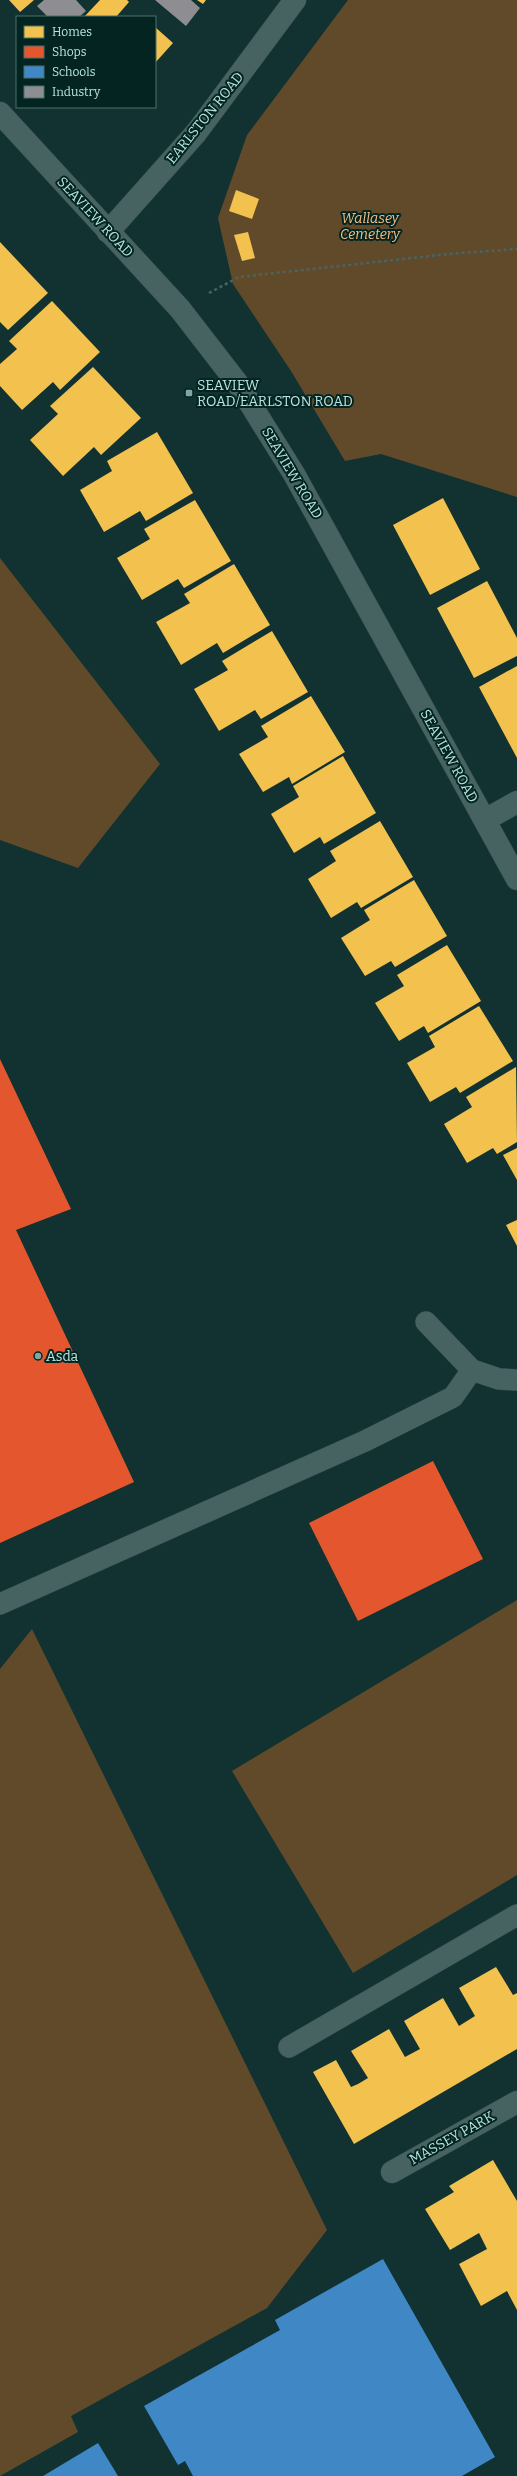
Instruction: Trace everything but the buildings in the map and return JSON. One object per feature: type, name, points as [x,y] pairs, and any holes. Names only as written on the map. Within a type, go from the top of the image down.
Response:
[{"type":"street","name":"EARLSTON ROAD","points":[[108,232],[196,133],[295,0]]},
{"type":"street","name":"SEAVIEW ROAD","points":[[0,113],[180,309],[238,384],[294,474],[517,879]]},
{"type":"street","points":[[484,820],[517,802]]},
{"type":"street","name":"MASSEY PARK","points":[[392,2172],[516,2106]]},
{"type":"lane","points":[[426,1322],[472,1370],[498,1379],[517,1380]]},
{"type":"lane","points":[[0,1604],[365,1441],[453,1397],[472,1370]]},
{"type":"lane","points":[[290,2046],[517,1915]]},
{"type":"path","points":[[180,309],[239,277],[448,254],[517,249]]},
{"type":"green space","name":"Wallasey Cemetery","points":[[348,0],[517,0],[517,497],[381,454],[345,461],[291,371],[233,284],[218,218],[247,135]]},
{"type":"green space","points":[[0,558],[160,764],[78,868],[0,840]]},
{"type":"green space","points":[[517,1600],[517,1875],[353,1973],[232,1771]]},
{"type":"green space","points":[[32,1629],[327,2230],[267,2308],[71,2416],[78,2432],[0,2476],[0,1669]]},
{"type":"place","name":"SEAVIEW ROAD/EARLSTON ROAD","points":[[189,393]]},
{"type":"place","name":"Asda","points":[[38,1356]]}]
